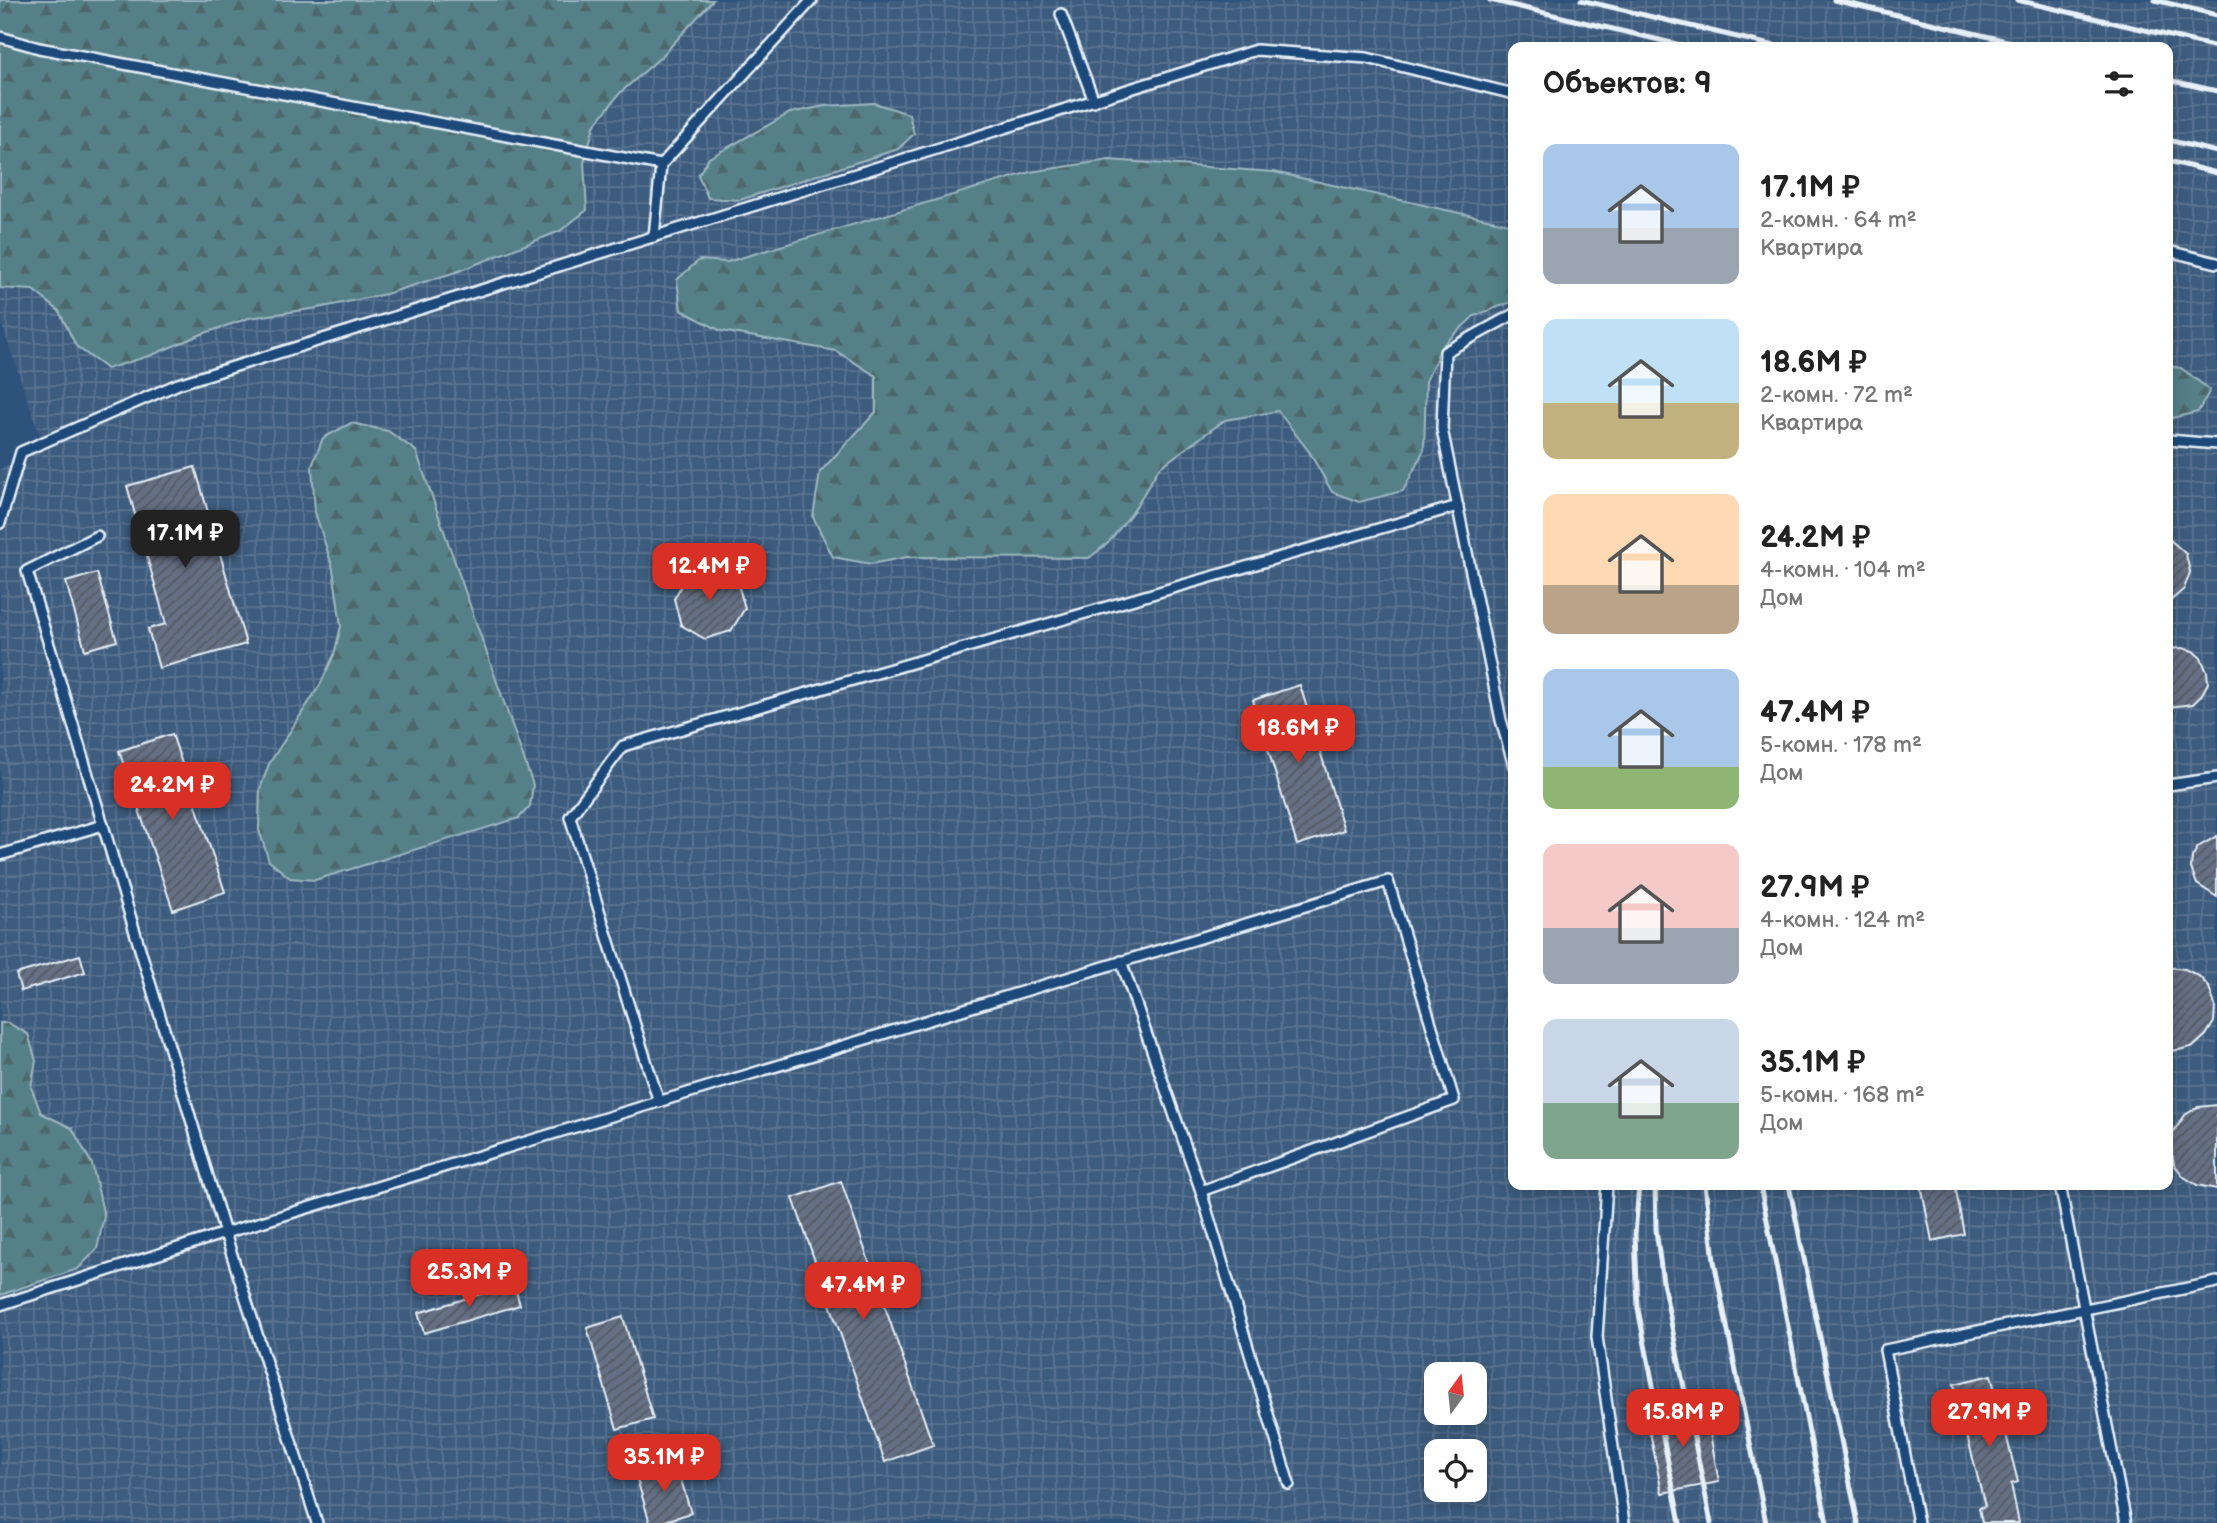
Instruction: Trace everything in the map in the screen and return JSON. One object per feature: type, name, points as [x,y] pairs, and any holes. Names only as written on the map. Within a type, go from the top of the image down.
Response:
[{"type":"lane","points":[[654,237],[661,165],[812,0]]},
{"type":"lane","points":[[1061,14],[1094,101]]},
{"type":"lane","points":[[0,37],[66,53],[661,165]]},
{"type":"lane","points":[[0,523],[21,452],[178,384],[1256,50],[1367,58],[1508,93]]},
{"type":"lane","points":[[2173,252],[2217,263]]},
{"type":"lane","points":[[1508,317],[1445,352],[1442,429],[1500,720],[1508,746]]},
{"type":"lane","points":[[2173,440],[2217,444]]},
{"type":"lane","points":[[659,1102],[570,817],[623,746],[1458,506]]},
{"type":"lane","points":[[97,536],[27,571],[225,1233],[317,1523]]},
{"type":"lane","points":[[2173,784],[2217,778]]},
{"type":"lane","points":[[0,855],[103,825]]},
{"type":"lane","points":[[0,1305],[225,1233],[1388,881],[1454,1100],[1201,1191]]},
{"type":"lane","points":[[1121,961],[1201,1191],[1289,1484]]},
{"type":"lane","points":[[1607,1190],[1597,1337],[1624,1523]]},
{"type":"lane","points":[[2061,1190],[2126,1523]]},
{"type":"lane","points":[[1918,1523],[1885,1350],[2217,1282]]},
{"type":"shaded area","points":[[0,0],[2217,0],[2217,1523],[0,1523],[0,469],[43,445],[0,319]]},
{"type":"green space","points":[[0,0],[713,0],[662,56],[620,93],[594,126],[584,163],[587,210],[560,231],[459,271],[386,294],[249,318],[107,369],[76,346],[59,311],[33,290],[0,288]]},
{"type":"green space","points":[[874,103],[909,114],[914,134],[898,149],[740,200],[708,198],[698,175],[709,158],[790,113],[825,106]]},
{"type":"green space","points":[[1109,160],[1274,172],[1508,224],[1508,303],[1474,316],[1442,346],[1426,381],[1424,450],[1403,491],[1359,502],[1332,492],[1310,453],[1278,411],[1225,420],[1159,468],[1134,510],[1108,543],[1089,558],[907,557],[871,564],[833,557],[813,517],[820,472],[876,412],[876,376],[836,351],[721,331],[681,310],[677,280],[699,260],[727,262],[1030,172]]},
{"type":"green space","points":[[2173,367],[2181,368],[2210,390],[2198,412],[2173,418]]},
{"type":"green space","points":[[351,423],[388,431],[416,451],[533,785],[530,806],[519,818],[315,880],[290,878],[269,861],[259,830],[260,789],[269,764],[320,685],[334,655],[341,626],[333,569],[315,512],[312,466],[323,438]]},
{"type":"green space","points":[[0,1023],[8,1023],[28,1034],[36,1061],[31,1087],[41,1113],[72,1128],[92,1164],[104,1216],[97,1249],[78,1269],[0,1295]]},
{"type":"building","points":[[195,467],[246,644],[159,668],[148,629],[166,624],[127,486]]},
{"type":"building","points":[[2173,542],[2186,554],[2190,572],[2184,589],[2173,599]]},
{"type":"building","points":[[713,568],[737,581],[745,608],[731,631],[705,639],[681,625],[674,599],[687,575]]},
{"type":"building","points":[[97,573],[117,641],[85,650],[66,582]]},
{"type":"building","points":[[2173,649],[2193,651],[2201,658],[2207,672],[2208,683],[2193,704],[2173,706]]},
{"type":"building","points":[[1300,685],[1344,830],[1297,845],[1253,700]]},
{"type":"building","points":[[172,734],[225,892],[173,910],[119,751]]},
{"type":"building","points":[[2217,836],[2217,897],[2197,884],[2191,868],[2192,857],[2198,847]]},
{"type":"building","points":[[80,955],[85,972],[21,991],[16,974]]},
{"type":"building","points":[[2173,968],[2185,969],[2199,976],[2209,987],[2215,1006],[2214,1022],[2206,1035],[2194,1046],[2173,1051]]},
{"type":"building","points":[[2217,1105],[2217,1189],[2197,1185],[2184,1177],[2174,1164],[2173,1133],[2185,1115],[2198,1107]]},
{"type":"building","points":[[841,1181],[933,1445],[885,1462],[793,1198]]},
{"type":"building","points":[[1922,1190],[1956,1190],[1964,1234],[1932,1241]]},
{"type":"building","points":[[514,1284],[520,1305],[424,1333],[418,1313]]},
{"type":"building","points":[[623,1317],[653,1419],[617,1429],[587,1328]]},
{"type":"building","points":[[1991,1375],[2018,1482],[2011,1484],[2019,1523],[1982,1523],[1979,1508],[1985,1506],[1954,1384]]},
{"type":"building","points":[[1705,1406],[1719,1482],[1662,1493],[1647,1417]]},
{"type":"building","points":[[676,1463],[691,1513],[659,1523],[650,1523],[636,1476]]},
{"type":"railway","points":[[1490,0],[1668,42]]},
{"type":"railway","points":[[1581,0],[1758,42]]},
{"type":"railway","points":[[1834,0],[2011,42]]},
{"type":"railway","points":[[2017,0],[2217,47]]},
{"type":"railway","points":[[2155,0],[2217,15]]},
{"type":"railway","points":[[2173,81],[2217,91]]},
{"type":"railway","points":[[2173,141],[2217,152]]},
{"type":"railway","points":[[2173,162],[2217,173]]},
{"type":"railway","points":[[1639,1190],[1635,1235],[1638,1309],[1680,1523]]},
{"type":"railway","points":[[1655,1190],[1656,1230],[1663,1282],[1711,1523]]},
{"type":"railway","points":[[1706,1190],[1714,1261],[1766,1523]]},
{"type":"railway","points":[[1761,1190],[1827,1523]]},
{"type":"railway","points":[[1790,1190],[1858,1523]]}]
